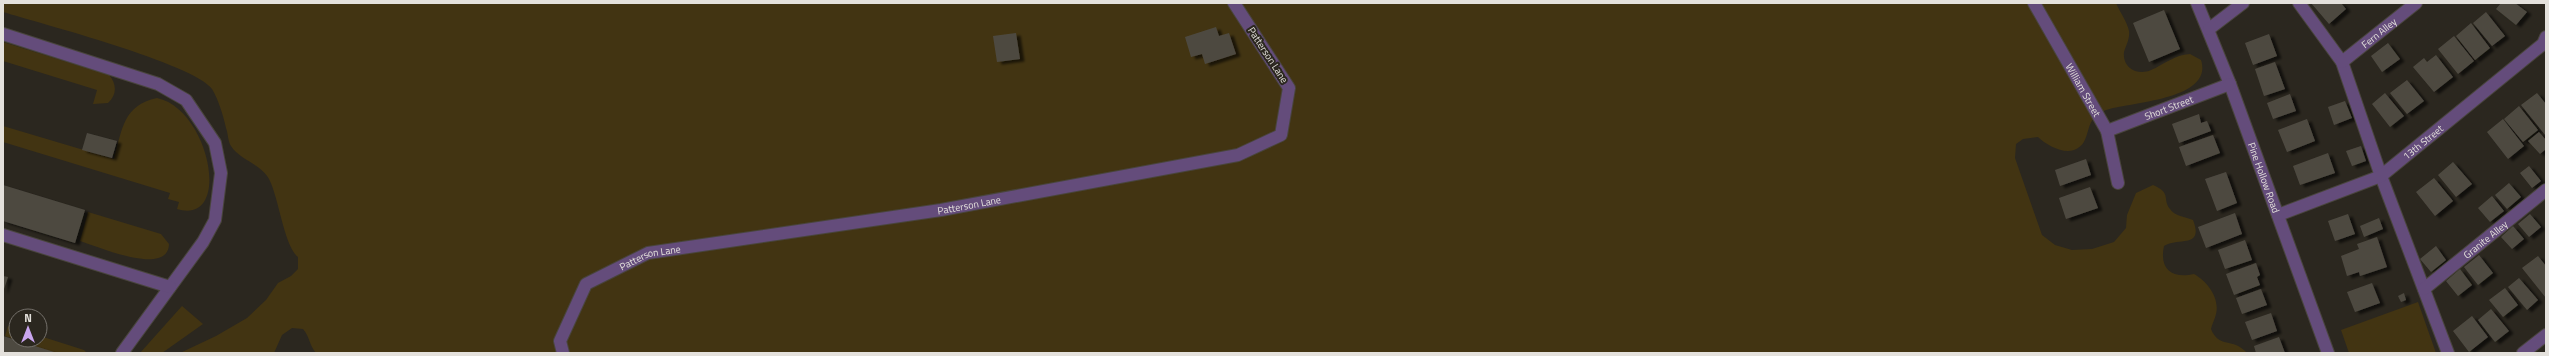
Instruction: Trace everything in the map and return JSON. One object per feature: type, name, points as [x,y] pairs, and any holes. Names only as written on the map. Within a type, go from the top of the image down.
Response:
[{"type":"street","name":"Patterson Lane","points":[[562,353],[560,341],[586,284],[648,253],[941,210],[1238,155],[1281,135],[1289,88],[1234,3]]},
{"type":"street","name":"William Street","points":[[2034,3],[2107,131],[2118,183]]},
{"type":"street","name":"Pine Hollow Road","points":[[2197,3],[2209,29],[2230,84],[2328,353]]},
{"type":"street","points":[[2209,29],[2243,3]]},
{"type":"street","points":[[2299,3],[2342,62],[2381,176],[2448,353]]},
{"type":"street","name":"Fern Alley","points":[[2342,62],[2416,3]]},
{"type":"street","points":[[3,34],[158,84],[186,100],[200,118],[215,144],[221,173],[220,197],[215,220],[203,242],[122,353]]},
{"type":"street","name":"13th Street","points":[[2278,215],[2381,176],[2543,44],[2546,37]]},
{"type":"street","name":"Short Street","points":[[2107,131],[2230,84]]},
{"type":"street","name":"Granite Alley","points":[[2424,289],[2546,190]]},
{"type":"street","points":[[3,235],[170,287]]},
{"type":"street","points":[[2524,353],[2546,335]]},
{"type":"shaded area","points":[[3,3],[2116,3],[2129,31],[2124,52],[2124,58],[2128,66],[2136,71],[2146,72],[2174,58],[2190,54],[2201,60],[2202,73],[2195,84],[2183,91],[2167,97],[2117,107],[2098,114],[2090,124],[2084,142],[2080,147],[2074,150],[2060,150],[2045,143],[2038,137],[2023,139],[2016,144],[2015,158],[2042,235],[2055,245],[2072,250],[2092,249],[2114,242],[2126,228],[2127,215],[2136,193],[2153,185],[2159,188],[2165,193],[2168,205],[2172,211],[2177,215],[2193,220],[2196,229],[2193,239],[2170,243],[2164,246],[2163,261],[2165,266],[2169,270],[2179,275],[2194,274],[2208,286],[2214,296],[2217,308],[2211,329],[2214,335],[2222,341],[2237,345],[2247,353],[316,353],[303,329],[292,328],[282,335],[274,353],[180,353],[216,336],[247,318],[266,300],[278,283],[291,276],[298,269],[298,257],[289,243],[273,187],[269,179],[261,169],[240,155],[231,146],[217,98],[212,89],[200,79],[177,68],[115,45],[3,12]]},
{"type":"shaded area","points":[[3,42],[109,75],[115,86],[113,97],[108,103],[93,104],[97,90],[3,61]]},
{"type":"shaded area","points":[[157,98],[175,107],[190,122],[201,142],[208,164],[209,184],[205,200],[194,210],[177,209],[179,202],[168,199],[170,193],[3,142],[3,126],[114,159],[126,120],[137,106],[146,101]]},
{"type":"shaded area","points":[[88,212],[161,234],[169,244],[166,254],[157,258],[145,259],[131,257],[80,241]]},
{"type":"shaded area","points":[[2418,302],[2436,353],[2349,353],[2341,330]]},
{"type":"shaded area","points":[[182,306],[203,324],[162,353],[140,353]]},
{"type":"shaded area","points":[[8,326],[8,337],[5,336]]},
{"type":"shaded area","points":[[48,339],[84,350],[87,353],[53,353],[39,348],[48,348]]},
{"type":"building","points":[[2311,3],[2341,3],[2346,9],[2329,24]]},
{"type":"building","points":[[2501,3],[2515,3],[2527,12],[2516,25],[2496,9]]},
{"type":"building","points":[[2164,10],[2180,49],[2149,62],[2133,23]]},
{"type":"building","points":[[2486,12],[2505,36],[2492,46],[2473,23]]},
{"type":"building","points":[[2471,23],[2490,48],[2475,60],[2456,36]]},
{"type":"building","points":[[1216,27],[1219,36],[1229,33],[1236,54],[1205,64],[1202,54],[1191,57],[1185,37]]},
{"type":"building","points":[[1016,33],[1020,59],[997,62],[993,36]]},
{"type":"building","points":[[2269,34],[2277,56],[2253,65],[2245,43]]},
{"type":"building","points":[[2454,36],[2474,61],[2458,74],[2438,49]]},
{"type":"building","points":[[2388,43],[2400,59],[2382,72],[2371,56]]},
{"type":"building","points":[[2436,55],[2453,77],[2434,92],[2413,67],[2424,58],[2427,62]]},
{"type":"building","points":[[2275,62],[2285,89],[2264,96],[2255,69]]},
{"type":"building","points":[[2407,80],[2424,101],[2407,114],[2390,93]]},
{"type":"building","points":[[2385,93],[2404,116],[2390,127],[2372,104]]},
{"type":"building","points":[[2537,93],[2546,104],[2546,136],[2521,105]]},
{"type":"building","points":[[2290,94],[2296,111],[2273,119],[2267,103]]},
{"type":"building","points":[[2345,101],[2352,118],[2334,125],[2328,107]]},
{"type":"building","points":[[2519,106],[2538,130],[2523,142],[2504,119]]},
{"type":"building","points":[[2199,114],[2201,123],[2207,121],[2211,131],[2179,143],[2172,124]]},
{"type":"building","points":[[2307,119],[2315,141],[2287,152],[2278,130]]},
{"type":"building","points":[[2503,119],[2524,146],[2508,159],[2487,132]]},
{"type":"building","points":[[2539,132],[2546,140],[2546,149],[2540,154],[2528,141]]},
{"type":"building","points":[[87,133],[117,141],[112,158],[82,150]]},
{"type":"building","points":[[2213,135],[2220,153],[2186,166],[2179,147]]},
{"type":"building","points":[[2361,146],[2366,161],[2352,166],[2346,151]]},
{"type":"building","points":[[2328,153],[2335,173],[2300,185],[2293,166]]},
{"type":"building","points":[[2086,159],[2091,175],[2060,186],[2055,170]]},
{"type":"building","points":[[2453,162],[2472,184],[2456,197],[2438,175]]},
{"type":"building","points":[[2529,166],[2541,181],[2532,188],[2520,173]]},
{"type":"building","points":[[2226,172],[2237,203],[2217,211],[2205,179]]},
{"type":"building","points":[[2434,178],[2453,201],[2435,216],[2416,192]]},
{"type":"building","points":[[2509,183],[2521,197],[2507,209],[2495,195]]},
{"type":"building","points":[[3,185],[85,210],[75,243],[3,221]]},
{"type":"building","points":[[2090,187],[2098,208],[2066,219],[2059,198]]},
{"type":"building","points":[[2492,196],[2504,211],[2490,222],[2478,208]]},
{"type":"building","points":[[2235,213],[2242,234],[2206,248],[2198,227]]},
{"type":"building","points":[[2348,214],[2355,234],[2335,241],[2328,221]]},
{"type":"building","points":[[2530,214],[2541,227],[2529,237],[2518,224]]},
{"type":"building","points":[[2379,218],[2383,229],[2364,237],[2360,226]]},
{"type":"building","points":[[2513,226],[2524,239],[2512,249],[2501,237]]},
{"type":"building","points":[[2377,237],[2387,267],[2360,276],[2359,272],[2347,276],[2341,256],[2359,249],[2357,244]]},
{"type":"building","points":[[2245,240],[2252,260],[2225,269],[2218,250]]},
{"type":"building","points":[[2436,246],[2446,260],[2431,272],[2420,259]]},
{"type":"building","points":[[2479,255],[2493,273],[2478,285],[2464,267]]},
{"type":"building","points":[[2538,256],[2546,266],[2546,298],[2522,268]]},
{"type":"building","points":[[2256,263],[2260,275],[2257,277],[2260,285],[2234,295],[2226,274]]},
{"type":"building","points":[[2460,269],[2472,285],[2458,296],[2446,281]]},
{"type":"building","points":[[3,276],[8,277],[3,292]]},
{"type":"building","points":[[2519,278],[2538,300],[2527,310],[2508,287]]},
{"type":"building","points":[[2372,283],[2380,303],[2355,312],[2347,292]]},
{"type":"building","points":[[2505,288],[2518,305],[2503,317],[2489,300]]},
{"type":"building","points":[[2261,289],[2267,305],[2242,314],[2236,298]]},
{"type":"building","points":[[2404,293],[2406,300],[2401,302],[2398,296]]},
{"type":"building","points":[[2491,309],[2509,331],[2495,342],[2478,320]]},
{"type":"building","points":[[2271,313],[2277,331],[2252,340],[2245,322]]},
{"type":"building","points":[[2472,316],[2488,337],[2469,352],[2453,331]]},
{"type":"building","points":[[3,336],[8,338],[8,348],[41,348],[54,352],[53,353],[3,353]]},
{"type":"building","points":[[2279,337],[2285,353],[2256,353],[2254,346]]}]
